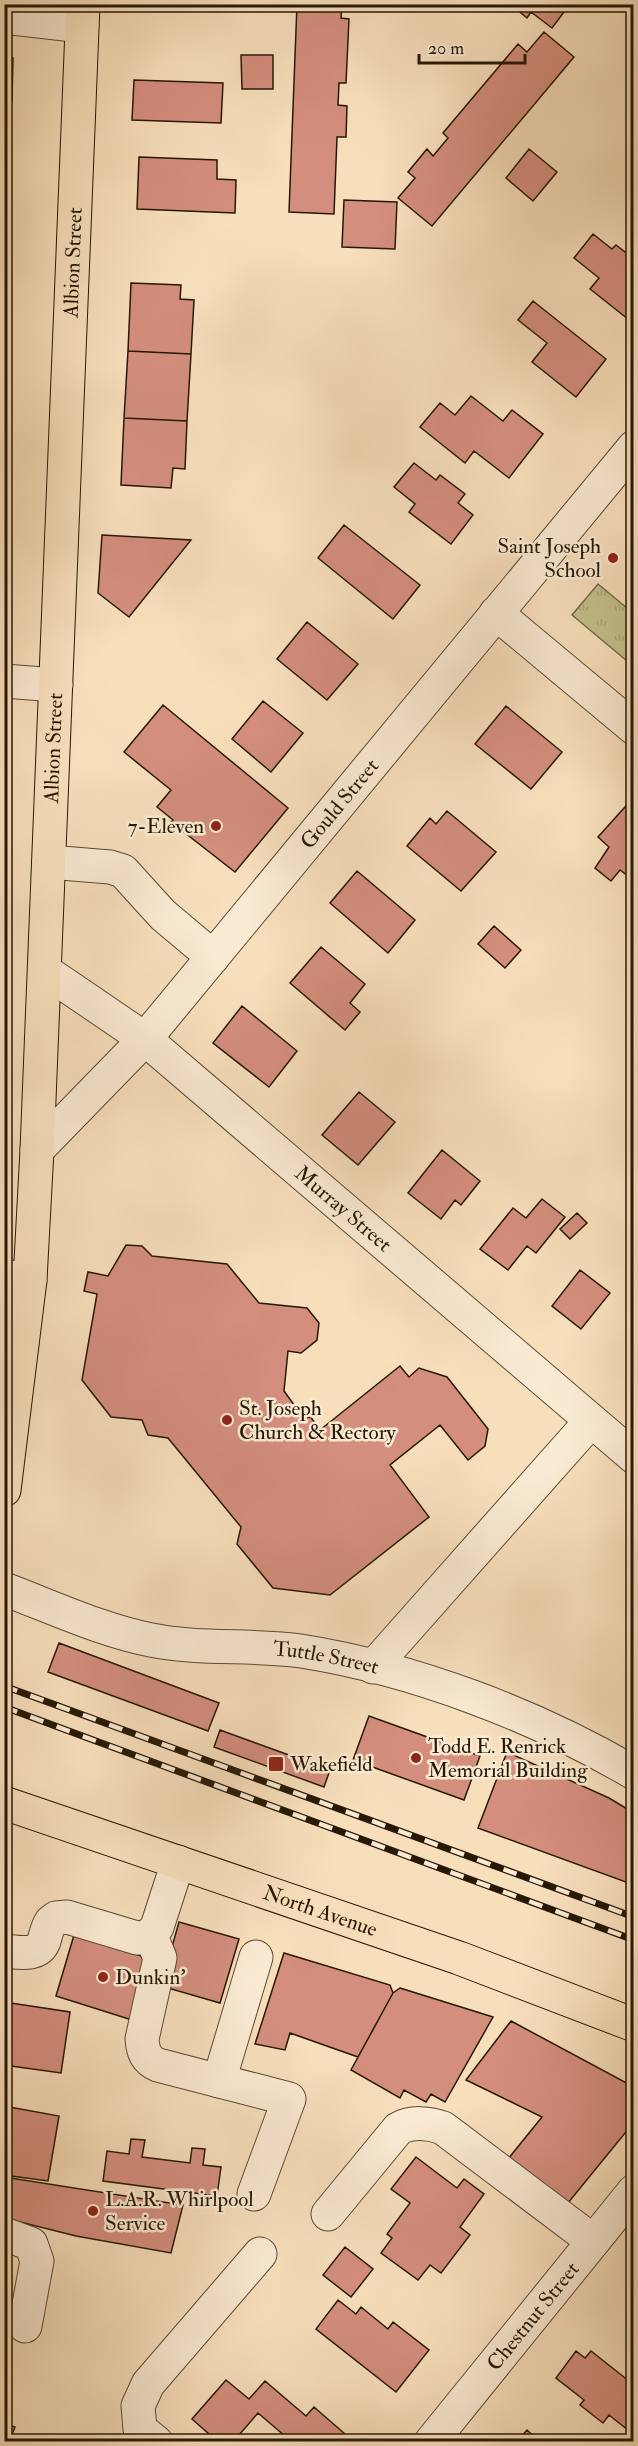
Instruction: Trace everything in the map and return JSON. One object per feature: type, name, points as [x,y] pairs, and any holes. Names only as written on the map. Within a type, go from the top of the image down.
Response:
[{"type":"main road","name":"Albion Street","points":[[4,1490],[17,1278],[37,1150],[83,15]]},
{"type":"main road","name":"North Avenue","points":[[4,1803],[459,1958],[633,2025]]},
{"type":"street","points":[[4,17],[83,15]]},
{"type":"street","name":"Gould Street","points":[[37,1150],[145,1040],[633,447]]},
{"type":"street","points":[[496,613],[633,728]]},
{"type":"street","points":[[4,681],[56,685]]},
{"type":"street","points":[[49,862],[110,867],[123,871],[163,915],[213,957]]},
{"type":"street","name":"Murray Street","points":[[45,971],[145,1040],[633,1457]]},
{"type":"street","points":[[373,1666],[591,1421]]},
{"type":"street","name":"Tuttle Street","points":[[4,1589],[150,1640],[301,1651],[373,1666],[429,1683],[544,1726],[633,1773]]},
{"type":"street","points":[[4,1951],[37,1950],[43,1943],[51,1922],[64,1917],[137,1938],[151,1936],[157,1928],[178,1862]]},
{"type":"street","points":[[151,1936],[160,1958],[142,2040],[145,2055],[158,2065],[289,2099],[254,2194]]},
{"type":"street","points":[[219,2081],[256,1957]]},
{"type":"street","points":[[328,2214],[398,2129],[411,2124],[433,2125],[443,2128],[593,2241]]},
{"type":"street","name":"Chestnut Street","points":[[431,2442],[633,2191]]},
{"type":"street","points":[[4,2234],[31,2244],[37,2262],[25,2326]]},
{"type":"street","points":[[156,2442],[140,2429],[138,2406],[148,2384],[260,2254]]},
{"type":"green space","points":[[598,584],[633,613],[633,666],[572,615]]},
{"type":"building","points":[[297,4],[342,4],[341,18],[349,19],[346,83],[339,83],[338,105],[347,106],[346,137],[337,137],[334,214],[289,212]]},
{"type":"building","points":[[510,4],[570,4],[552,28],[531,12],[527,18]]},
{"type":"building","points":[[544,32],[574,57],[432,226],[398,198],[415,178],[408,172],[427,149],[433,156],[448,138],[443,133],[518,44],[527,52]]},
{"type":"building","points":[[241,55],[273,55],[273,89],[242,89]]},
{"type":"building","points":[[4,58],[13,58],[12,102],[4,102]]},
{"type":"building","points":[[134,80],[223,83],[221,123],[132,120]]},
{"type":"building","points":[[529,149],[557,172],[533,201],[506,178]]},
{"type":"building","points":[[139,157],[217,160],[217,179],[236,180],[235,213],[137,209]]},
{"type":"building","points":[[344,200],[397,202],[395,249],[342,247]]},
{"type":"building","points":[[593,234],[612,249],[616,245],[634,259],[633,323],[590,289],[599,278],[574,258]]},
{"type":"building","points":[[4,277],[7,277],[5,322],[4,322]]},
{"type":"building","points":[[131,283],[181,285],[180,299],[194,300],[191,354],[128,351]]},
{"type":"building","points":[[533,301],[606,359],[576,397],[532,362],[547,343],[518,320]]},
{"type":"building","points":[[128,351],[191,354],[187,421],[124,418]]},
{"type":"building","points":[[471,396],[503,421],[512,410],[543,434],[509,478],[474,451],[465,463],[420,427],[440,403],[455,415]]},
{"type":"building","points":[[124,418],[187,421],[185,469],[173,468],[171,488],[121,485]]},
{"type":"building","points":[[414,463],[436,480],[440,475],[465,494],[458,503],[473,515],[451,544],[409,512],[415,504],[394,487]]},
{"type":"building","points":[[344,525],[420,585],[393,619],[318,558]]},
{"type":"building","points":[[102,535],[191,540],[129,617],[98,593]]},
{"type":"building","points":[[307,622],[358,664],[327,700],[277,659]]},
{"type":"building","points":[[263,701],[303,733],[271,772],[232,739]]},
{"type":"building","points":[[163,705],[288,808],[235,872],[171,822],[173,820],[157,807],[171,790],[124,752]]},
{"type":"building","points":[[506,706],[562,752],[531,789],[475,744]]},
{"type":"building","points":[[634,797],[634,870],[628,876],[620,870],[611,881],[595,868],[609,847],[598,837]]},
{"type":"building","points":[[447,811],[496,852],[461,891],[407,846],[430,818],[436,824]]},
{"type":"building","points":[[357,871],[415,920],[388,953],[330,903]]},
{"type":"building","points":[[494,926],[521,950],[505,968],[478,944]]},
{"type":"building","points":[[321,947],[365,984],[350,1003],[360,1012],[345,1030],[290,983]]},
{"type":"building","points":[[242,1006],[297,1051],[269,1087],[213,1043]]},
{"type":"building","points":[[359,1092],[395,1122],[358,1165],[322,1135]]},
{"type":"building","points":[[442,1150],[480,1181],[461,1205],[455,1200],[441,1219],[408,1193]]},
{"type":"building","points":[[542,1199],[565,1217],[536,1253],[527,1246],[508,1270],[480,1249],[513,1208],[526,1218]]},
{"type":"building","points":[[577,1213],[587,1223],[570,1239],[560,1229]]},
{"type":"building","name":"St. Joseph Church & Rectory","points":[[126,1245],[142,1246],[152,1256],[227,1264],[259,1303],[307,1308],[319,1323],[317,1340],[301,1353],[288,1351],[284,1391],[305,1420],[310,1416],[320,1430],[400,1366],[409,1377],[419,1368],[447,1377],[488,1429],[485,1446],[468,1460],[440,1425],[390,1465],[429,1517],[330,1595],[273,1588],[237,1544],[241,1527],[168,1438],[148,1435],[142,1420],[111,1417],[82,1380],[97,1294],[84,1291],[88,1272],[108,1276]]},
{"type":"building","points":[[580,1270],[610,1293],[581,1329],[552,1306]]},
{"type":"building","points":[[59,1643],[219,1703],[208,1731],[48,1672]]},
{"type":"building","name":"Todd E. Renrick Memorial Building","points":[[369,1716],[480,1756],[464,1800],[353,1760]]},
{"type":"building","points":[[220,1730],[330,1770],[324,1787],[214,1747]]},
{"type":"building","points":[[507,1752],[609,1798],[634,1813],[634,1885],[478,1828]]},
{"type":"building","points":[[179,1922],[239,1939],[220,2003],[161,1986]]},
{"type":"building","name":"Dunkin'","points":[[74,1935],[151,1959],[132,2020],[56,1996]]},
{"type":"building","points":[[284,1953],[390,1985],[393,1993],[358,2057],[290,2033],[285,2050],[255,2044]]},
{"type":"building","points":[[400,1988],[493,2017],[445,2102],[431,2094],[426,2102],[404,2090],[400,2098],[351,2070],[393,1993]]},
{"type":"building","points":[[4,2002],[70,2012],[61,2073],[4,2065]]},
{"type":"building","points":[[511,2021],[634,2087],[634,2122],[568,2203],[508,2159],[542,2117],[466,2080]]},
{"type":"building","points":[[4,2106],[59,2116],[48,2181],[4,2175]]},
{"type":"building","points":[[131,2139],[145,2140],[142,2157],[190,2163],[192,2148],[205,2149],[203,2165],[221,2167],[217,2196],[103,2181],[107,2151],[129,2154]]},
{"type":"building","points":[[416,2157],[457,2188],[464,2179],[484,2194],[460,2227],[470,2235],[441,2273],[430,2265],[418,2280],[381,2253],[392,2238],[387,2234],[410,2203],[391,2189]]},
{"type":"building","name":"L.A.R. Whirlpool Service","points":[[4,2177],[183,2205],[171,2253],[76,2236],[4,2218]]},
{"type":"building","points":[[345,2247],[373,2269],[351,2297],[323,2275]]},
{"type":"building","points":[[338,2300],[356,2314],[361,2307],[388,2329],[393,2322],[429,2350],[396,2392],[316,2329]]},
{"type":"building","points":[[576,2351],[585,2358],[591,2351],[634,2385],[634,2424],[628,2430],[609,2415],[603,2423],[580,2405],[584,2400],[556,2378]]},
{"type":"building","points":[[226,2380],[249,2399],[265,2381],[306,2416],[314,2407],[353,2441],[292,2442],[258,2413],[233,2442],[218,2442],[192,2419]]},
{"type":"building","points":[[4,2424],[15,2427],[9,2442],[4,2442]]},
{"type":"building","points":[[527,2430],[540,2442],[509,2442],[515,2435],[519,2439]]},
{"type":"railway","points":[[4,1686],[634,1917]]},
{"type":"railway","points":[[4,1707],[634,1940]]},
{"type":"place","name":"Saint Joseph School","points":[[613,558]]},
{"type":"place","name":"7-Eleven","points":[[216,826]]},
{"type":"place","name":"St. Joseph Church & Rectory","points":[[227,1420]]},
{"type":"place","name":"Todd E. Renrick Memorial Building","points":[[416,1758]]},
{"type":"place","name":"Wakefield","points":[[276,1764]]},
{"type":"place","name":"Dunkin'","points":[[103,1977]]},
{"type":"place","name":"L.A.R. Whirlpool Service","points":[[93,2211]]}]
